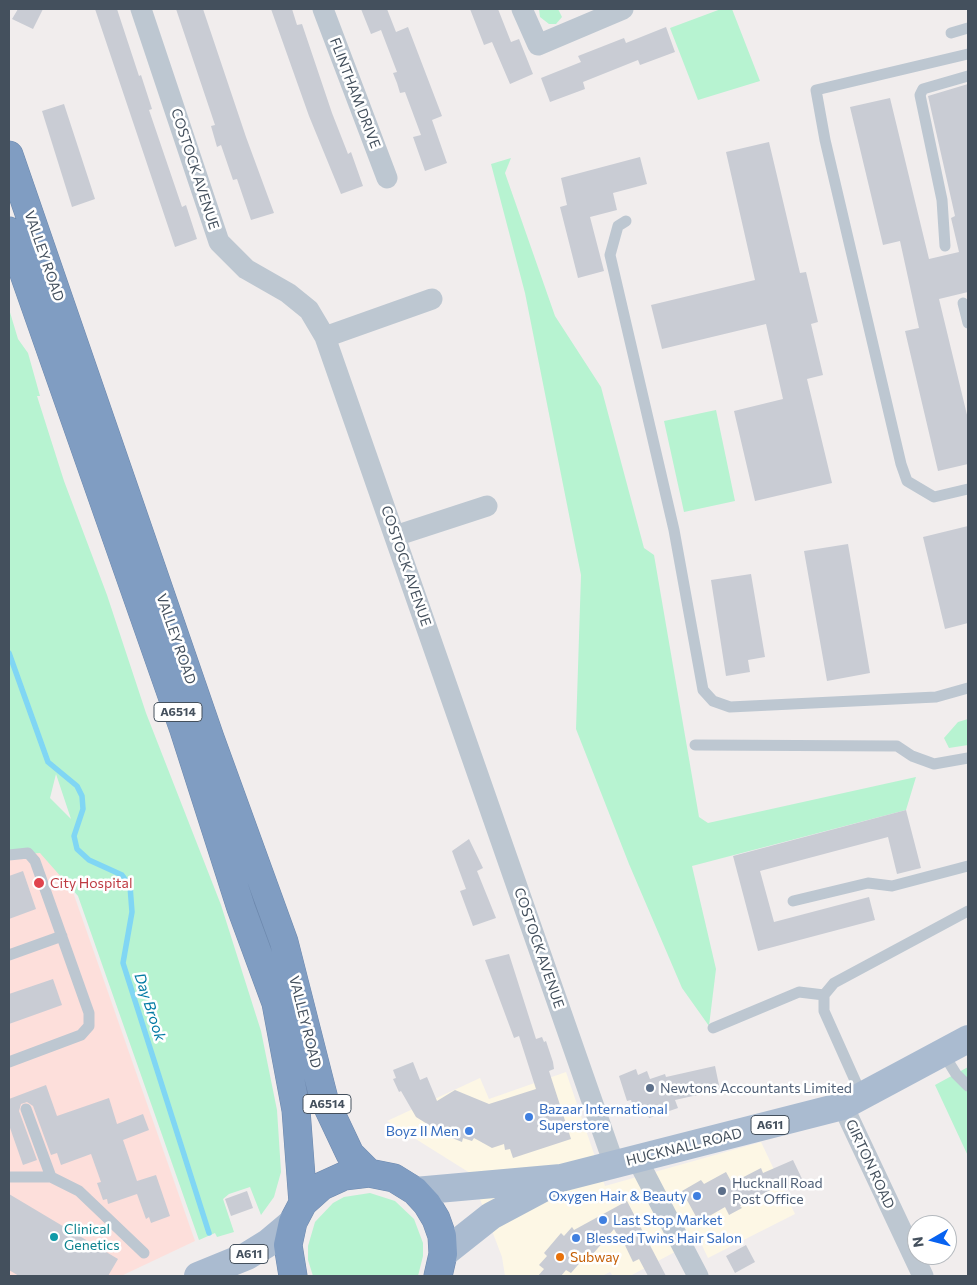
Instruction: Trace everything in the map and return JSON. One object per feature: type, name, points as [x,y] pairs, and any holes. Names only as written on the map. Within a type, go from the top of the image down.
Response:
[{"type":"highway","name":"VALLEY ROAD","points":[[9,155],[210,738],[284,942],[324,1099],[350,1154],[369,1173]]},
{"type":"highway","name":"VALLEY ROAD","points":[[9,232],[184,730],[241,908],[276,1003],[296,1110],[298,1212],[288,1245],[293,1276]]},
{"type":"highway","points":[[298,1212],[322,1186],[344,1176],[369,1173],[394,1178],[415,1191],[427,1204],[436,1219],[442,1236],[441,1269]]},
{"type":"main road","name":"HUCKNALL ROAD","points":[[415,1191],[561,1178],[852,1101],[968,1040]]},
{"type":"main road","name":"HUCKNALL ROAD","points":[[441,1269],[491,1216],[561,1178]]},
{"type":"main road","name":"A611","points":[[198,1276],[247,1256],[268,1243],[298,1212]]},
{"type":"street","name":"COSTOCK AVENUE","points":[[141,9],[219,242],[246,269],[288,293],[309,310],[325,336],[395,536],[626,1162],[698,1276]]},
{"type":"street","name":"FLINTHAM DRIVE","points":[[323,9],[388,178]]},
{"type":"street","points":[[522,9],[538,45],[623,9]]},
{"type":"street","points":[[325,336],[432,299]]},
{"type":"street","points":[[395,536],[487,506]]},
{"type":"street","name":"GIRTON ROAD","points":[[852,1101],[923,1276]]},
{"type":"lane","points":[[951,33],[968,28]]},
{"type":"lane","points":[[968,54],[816,90],[887,407],[907,481],[934,498],[968,489]]},
{"type":"lane","points":[[945,246],[942,200],[920,95],[923,89],[968,76]]},
{"type":"lane","points":[[626,221],[618,226],[610,255],[674,530],[703,690],[713,701],[730,707],[936,697],[968,688]]},
{"type":"lane","points":[[963,303],[968,323]]},
{"type":"lane","points":[[695,745],[897,746],[912,756],[934,764],[968,758]]},
{"type":"lane","points":[[9,855],[28,853],[35,861],[90,1012],[88,1026],[80,1035],[9,1062]]},
{"type":"lane","points":[[793,901],[868,883],[892,886],[968,866]]},
{"type":"lane","points":[[852,1101],[824,1011],[824,995],[834,983],[968,911]]},
{"type":"lane","points":[[9,955],[62,936]]},
{"type":"lane","points":[[713,1028],[799,992],[824,995]]},
{"type":"lane","points":[[943,1053],[956,1074],[968,1086]]},
{"type":"lane","points":[[26,1109],[51,1177]]},
{"type":"lane","points":[[9,1177],[51,1177],[79,1191],[144,1254]]},
{"type":"shaded area","name":"City Hospital","points":[[9,709],[195,1241],[121,1276],[9,1276]]},
{"type":"shaded area","points":[[566,1072],[605,1186],[761,1142],[795,1214],[708,1258],[699,1239],[630,1276],[613,1276],[610,1272],[602,1276],[505,1276],[502,1257],[470,1173],[387,1121],[480,1078],[489,1099]]},
{"type":"green space","points":[[539,9],[558,9],[562,17],[556,24],[549,24],[540,17]]},
{"type":"green space","points":[[721,9],[732,9],[760,81],[698,100],[670,28]]},
{"type":"green space","points":[[511,158],[505,173],[555,316],[601,387],[644,548],[654,555],[699,817],[708,823],[916,777],[906,810],[692,866],[716,969],[709,1026],[682,988],[629,864],[576,729],[581,575],[525,293],[491,164]]},
{"type":"green space","points":[[9,309],[18,339],[28,353],[40,396],[37,396],[64,481],[107,595],[146,713],[221,905],[261,1031],[277,1110],[281,1172],[274,1197],[261,1215],[250,1187],[229,1194],[223,1199],[234,1232],[217,1237],[215,1233],[199,1240],[78,896],[40,853],[9,855]],"holes":[[[56,774],[71,819],[50,798]]]},
{"type":"green space","points":[[716,410],[735,501],[684,512],[664,421]]},
{"type":"green space","points":[[968,719],[968,745],[949,748],[944,738],[958,722]]},
{"type":"green space","points":[[968,1067],[968,1156],[935,1085]]},
{"type":"green space","points":[[370,1193],[395,1201],[414,1219],[423,1243],[423,1256],[418,1276],[313,1276],[308,1260],[308,1246],[315,1222],[333,1203],[344,1197]]},
{"type":"building","points":[[18,9],[43,9],[33,29],[12,19]]},
{"type":"building","points":[[95,9],[117,9],[139,76],[141,75],[152,109],[149,110],[182,207],[186,205],[197,239],[175,247]]},
{"type":"building","points":[[176,9],[203,9],[274,213],[251,220],[237,179],[233,180],[221,145],[217,147],[211,126],[215,125]]},
{"type":"building","points":[[271,9],[292,9],[297,25],[302,24],[332,113],[348,154],[351,152],[363,186],[341,194],[309,116]]},
{"type":"building","points":[[361,9],[387,9],[396,32],[408,27],[442,116],[432,120],[447,163],[425,171],[413,137],[421,135],[405,92],[400,93],[393,73],[397,72],[381,30],[371,34]]},
{"type":"building","points":[[470,9],[498,9],[511,42],[519,39],[533,74],[510,84],[492,42],[484,45]]},
{"type":"building","points":[[666,27],[675,52],[640,65],[638,60],[583,82],[585,89],[550,102],[541,78],[581,62],[578,56],[624,38],[626,43]]},
{"type":"building","points":[[968,84],[968,292],[939,299],[968,419],[968,464],[938,471],[905,331],[919,328],[900,241],[883,245],[850,107],[890,98],[929,259],[959,252],[951,218],[955,216],[928,96]]},
{"type":"building","points":[[64,104],[95,199],[72,207],[42,111]]},
{"type":"building","points":[[769,142],[800,273],[806,272],[818,322],[811,324],[823,375],[807,379],[832,483],[755,501],[734,411],[783,399],[766,324],[662,349],[651,305],[755,280],[726,152]]},
{"type":"building","points":[[640,157],[647,184],[613,193],[617,210],[590,217],[604,271],[578,278],[560,207],[567,205],[561,178]]},
{"type":"building","points":[[968,526],[968,623],[945,629],[923,537]]},
{"type":"building","points":[[848,544],[870,673],[827,681],[804,551]]},
{"type":"building","points":[[751,574],[765,657],[748,660],[750,672],[726,676],[711,580]]},
{"type":"building","points":[[906,810],[921,868],[897,874],[888,837],[760,871],[774,922],[869,897],[875,920],[758,951],[733,856]]},
{"type":"building","points":[[469,839],[483,868],[477,871],[496,918],[473,926],[460,891],[466,889],[452,851]]},
{"type":"building","points":[[23,871],[36,909],[9,919],[9,876]]},
{"type":"building","points":[[509,954],[536,1039],[542,1037],[544,1042],[546,1041],[554,1069],[549,1071],[571,1139],[513,1158],[510,1149],[505,1150],[504,1144],[492,1148],[474,1138],[472,1141],[463,1138],[462,1142],[445,1135],[416,1117],[401,1091],[399,1092],[393,1079],[396,1078],[393,1070],[413,1062],[420,1080],[427,1077],[437,1101],[455,1090],[489,1104],[536,1089],[519,1036],[514,1038],[485,960]]},
{"type":"building","points":[[53,979],[62,1005],[9,1024],[9,994]]},
{"type":"building","name":"Newtons Accountants Limited","points":[[715,1066],[720,1090],[675,1100],[678,1108],[649,1118],[647,1112],[636,1116],[631,1100],[627,1101],[619,1076],[636,1069],[638,1075],[647,1071],[650,1079],[665,1074],[666,1077]]},
{"type":"building","points":[[46,1085],[57,1116],[109,1098],[117,1124],[143,1114],[149,1130],[123,1140],[137,1181],[156,1175],[170,1216],[151,1223],[149,1217],[146,1219],[137,1194],[108,1204],[107,1199],[103,1200],[97,1183],[101,1182],[91,1154],[61,1165],[57,1153],[51,1155],[33,1106],[27,1102],[21,1104],[19,1111],[37,1160],[23,1165],[9,1125],[9,1099]]},
{"type":"building","points":[[793,1160],[804,1183],[787,1190],[784,1183],[740,1206],[742,1208],[729,1215],[725,1207],[699,1222],[682,1191],[701,1180],[704,1184],[726,1172],[732,1183],[761,1168],[763,1173]]},
{"type":"building","points":[[247,1191],[253,1208],[231,1216],[225,1199]]},
{"type":"building","name":"Clinical Genetics","points":[[9,1194],[118,1259],[108,1276],[19,1276],[9,1270]]},
{"type":"building","points":[[627,1201],[666,1276],[648,1276],[639,1259],[633,1262],[622,1239],[620,1240],[614,1229],[587,1261],[584,1258],[571,1273],[566,1270],[561,1276],[538,1276],[544,1269],[539,1265],[547,1256],[544,1253],[561,1233],[564,1236],[572,1227],[574,1230]]},
{"type":"building","points":[[746,1245],[755,1262],[735,1273],[726,1256]]},
{"type":"waterway","name":"Day Brook","points":[[9,653],[48,762],[77,786],[82,796],[83,809],[74,836],[77,849],[89,860],[122,875],[130,886],[132,912],[123,963],[209,1233]]},
{"type":"place","name":"City Hospital","points":[[39,883]]},
{"type":"place","name":"Newtons Accountants Limited","points":[[650,1088]]},
{"type":"place","name":"Bazaar International Superstore","points":[[529,1117]]},
{"type":"place","name":"Boyz II Men","points":[[469,1131]]},
{"type":"place","name":"Hucknall Road Post Office","points":[[722,1191]]},
{"type":"place","name":"Oxygen Hair & Beauty","points":[[697,1196]]},
{"type":"place","name":"Last Stop Market","points":[[603,1220]]},
{"type":"place","name":"Clinical Genetics","points":[[54,1237]]},
{"type":"place","name":"Blessed Twins Hair Salon","points":[[576,1238]]},
{"type":"place","name":"Subway","points":[[560,1257]]}]
